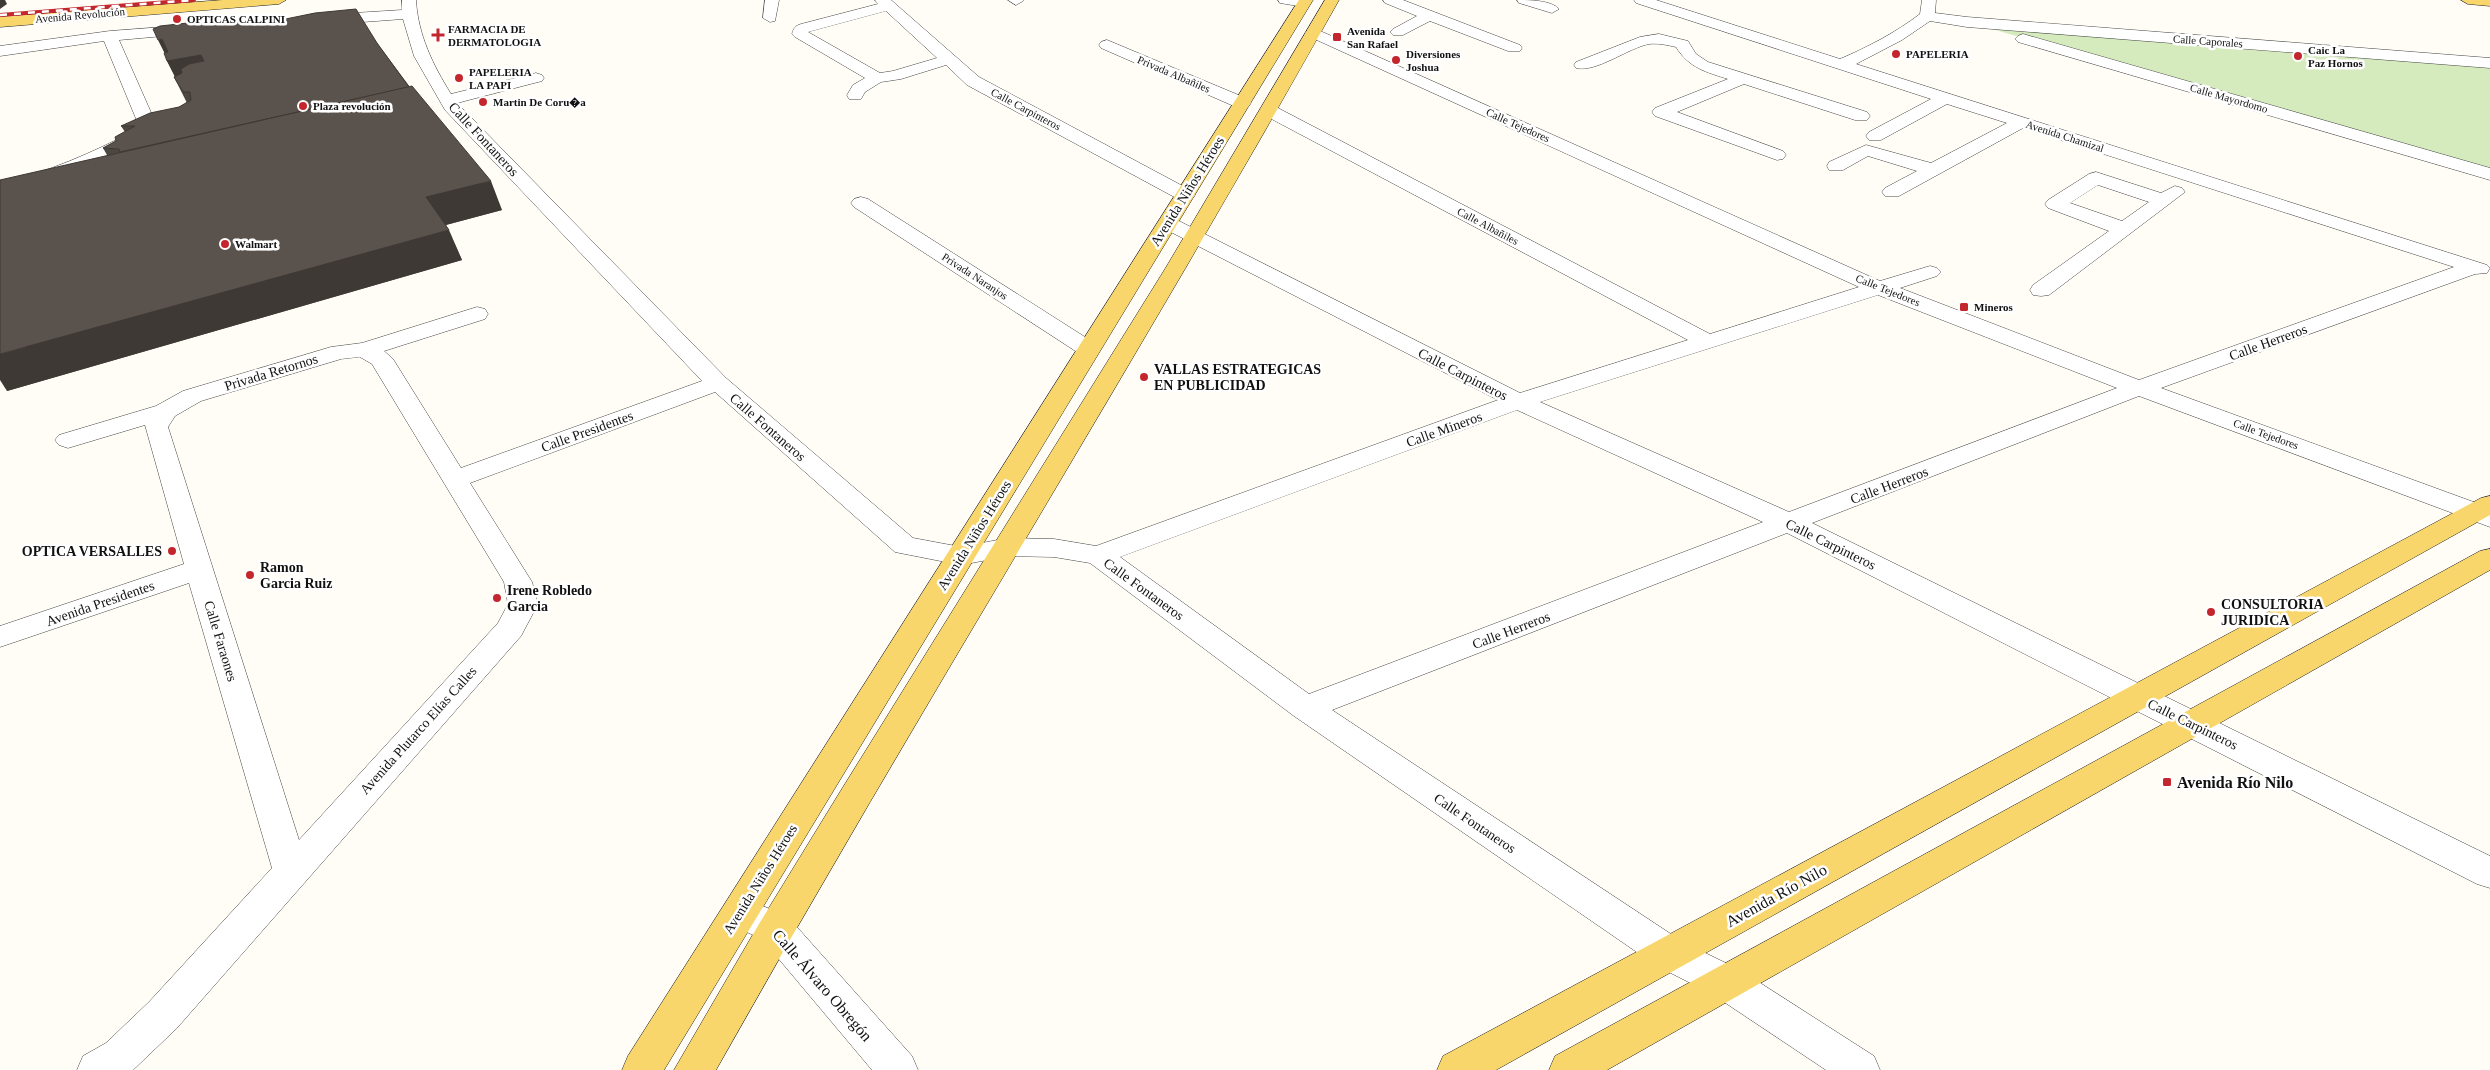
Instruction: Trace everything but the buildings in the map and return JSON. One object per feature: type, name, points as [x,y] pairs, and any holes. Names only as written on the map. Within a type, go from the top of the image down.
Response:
[{"type":"main road","name":"Avenida Revolución","points":[[0,22],[279,0]]},
{"type":"main road","name":"Avenida Niños Héroes","points":[[694,1070],[774,928],[1008,547],[1270,111],[1332,0]]},
{"type":"main road","points":[[2468,0],[2490,2]]},
{"type":"main road","name":"Avenida Niños Héroes","points":[[642,1070],[1242,103],[1298,1]]},
{"type":"main road","name":"Avenida Río Nilo","points":[[1457,1070],[2138,697],[2486,511]]},
{"type":"main road","points":[[1588,1066],[1726,982],[2490,558]]},
{"type":"street","points":[[770,18],[772,0]]},
{"type":"street","points":[[1390,0],[1522,45],[1488,58]]},
{"type":"street","points":[[1524,0],[1552,9]]},
{"type":"street","name":"Avenida Chamizal","points":[[1641,0],[2482,269]]},
{"type":"street","points":[[1841,64],[1876,49],[1911,29],[1927,16],[1929,0]]},
{"type":"street","points":[[876,78],[800,34],[800,30],[885,3]]},
{"type":"street","name":"Calle Carpinteros","points":[[885,3],[973,80],[1185,195]]},
{"type":"street","points":[[1675,11],[1691,4]]},
{"type":"street","points":[[309,21],[408,7]]},
{"type":"street","name":"Calle Fontaneros","points":[[408,7],[432,80],[447,100],[718,383],[905,546],[961,556],[1008,547],[1054,548],[1098,555],[1306,708],[1670,954],[1726,982],[1858,1069]]},
{"type":"street","points":[[110,36],[143,10]]},
{"type":"street","points":[[1398,32],[1430,15]]},
{"type":"street","points":[[21,48],[73,16]]},
{"type":"street","name":"Calle Caporales","points":[[1927,16],[1967,22],[2490,63]]},
{"type":"street","name":"Calle Mayordomo","points":[[1967,22],[2490,174]]},
{"type":"street","points":[[1582,65],[1645,40],[1659,39],[1682,44],[1726,28]]},
{"type":"street","points":[[0,51],[110,36],[209,29]]},
{"type":"street","name":"Calle Tejedores","points":[[1313,33],[1879,288],[2139,388],[2486,511]]},
{"type":"street","points":[[0,190],[48,177],[77,166],[143,134],[147,130],[148,126],[110,36]]},
{"type":"street","points":[[1682,44],[1690,57],[1698,63],[1742,79],[1861,116]]},
{"type":"street","name":"Privada Albañiles","points":[[1107,45],[1242,103]]},
{"type":"street","points":[[855,95],[859,89],[876,78],[895,76],[950,59]]},
{"type":"street","points":[[447,100],[536,78]]},
{"type":"street","points":[[1742,79],[1661,112],[1777,155]]},
{"type":"street","points":[[1875,136],[1945,98]]},
{"type":"street","name":"Calle Albañiles","points":[[1270,111],[1707,341]]},
{"type":"street","points":[[1892,192],[2022,122]]},
{"type":"street","points":[[1844,162],[1925,174]]},
{"type":"street","points":[[2041,290],[2195,177]]},
{"type":"street","points":[[2124,229],[2055,204],[2096,178],[2164,200]]},
{"type":"street","name":"Privada Naranjos","points":[[861,203],[1088,349]]},
{"type":"street","name":"Calle Carpinteros","points":[[1168,223],[1518,402],[1789,523],[2490,873]]},
{"type":"street","name":"Calle Herreros","points":[[1306,708],[2139,388],[2482,269]]},
{"type":"street","name":"Calle Mineros","points":[[1098,555],[1518,402],[1930,272]]},
{"type":"street","name":"Privada Retornos","points":[[68,440],[165,411],[192,396],[339,352],[364,350],[477,314]]},
{"type":"street","name":"Avenida Plutarco Elías Calles","points":[[97,1070],[120,1056],[163,1015],[510,629],[523,604],[518,582],[381,359],[364,350]]},
{"type":"street","name":"Calle Presidentes","points":[[455,479],[718,383]]},
{"type":"street","name":"Calle Faraones","points":[[165,411],[156,427],[291,871]]},
{"type":"street","name":"Avenida Presidentes","points":[[0,637],[199,568]]},
{"type":"street","name":"Calle Álvaro Obregón","points":[[740,912],[774,928],[898,1070]]},
{"type":"green space","points":[[1967,22],[2490,66],[2490,171]]},
{"type":"railway","points":[[0,15],[194,0]]},
{"type":"place","name":"OPTICAS CALPINI","points":[[177,19]]},
{"type":"place","name":"FARMACIA DE DERMATOLOGIA","points":[[438,35]]},
{"type":"place","name":"Avenida San Rafael","points":[[1337,37]]},
{"type":"place","name":"PAPELERIA","points":[[1896,54]]},
{"type":"place","name":"Caic La Paz Hornos","points":[[2298,56]]},
{"type":"place","name":"Diversiones Joshua","points":[[1396,60]]},
{"type":"place","name":"PAPELERIA LA PAPI","points":[[459,78]]},
{"type":"place","name":"Martin De Coru�a","points":[[483,102]]},
{"type":"place","name":"Plaza revolución","points":[[303,106]]},
{"type":"place","name":"Walmart","points":[[225,244]]},
{"type":"place","name":"Mineros","points":[[1964,307]]},
{"type":"place","name":"VALLAS ESTRATEGICAS EN PUBLICIDAD","points":[[1144,377]]},
{"type":"place","name":"OPTICA VERSALLES","points":[[172,551]]},
{"type":"place","name":"Ramon Garcia Ruiz","points":[[250,575]]},
{"type":"place","name":"Irene Robledo Garcia","points":[[497,598]]},
{"type":"place","name":"CONSULTORIA JURIDICA","points":[[2211,612]]},
{"type":"place","name":"Avenida Río Nilo","points":[[2167,782]]}]
